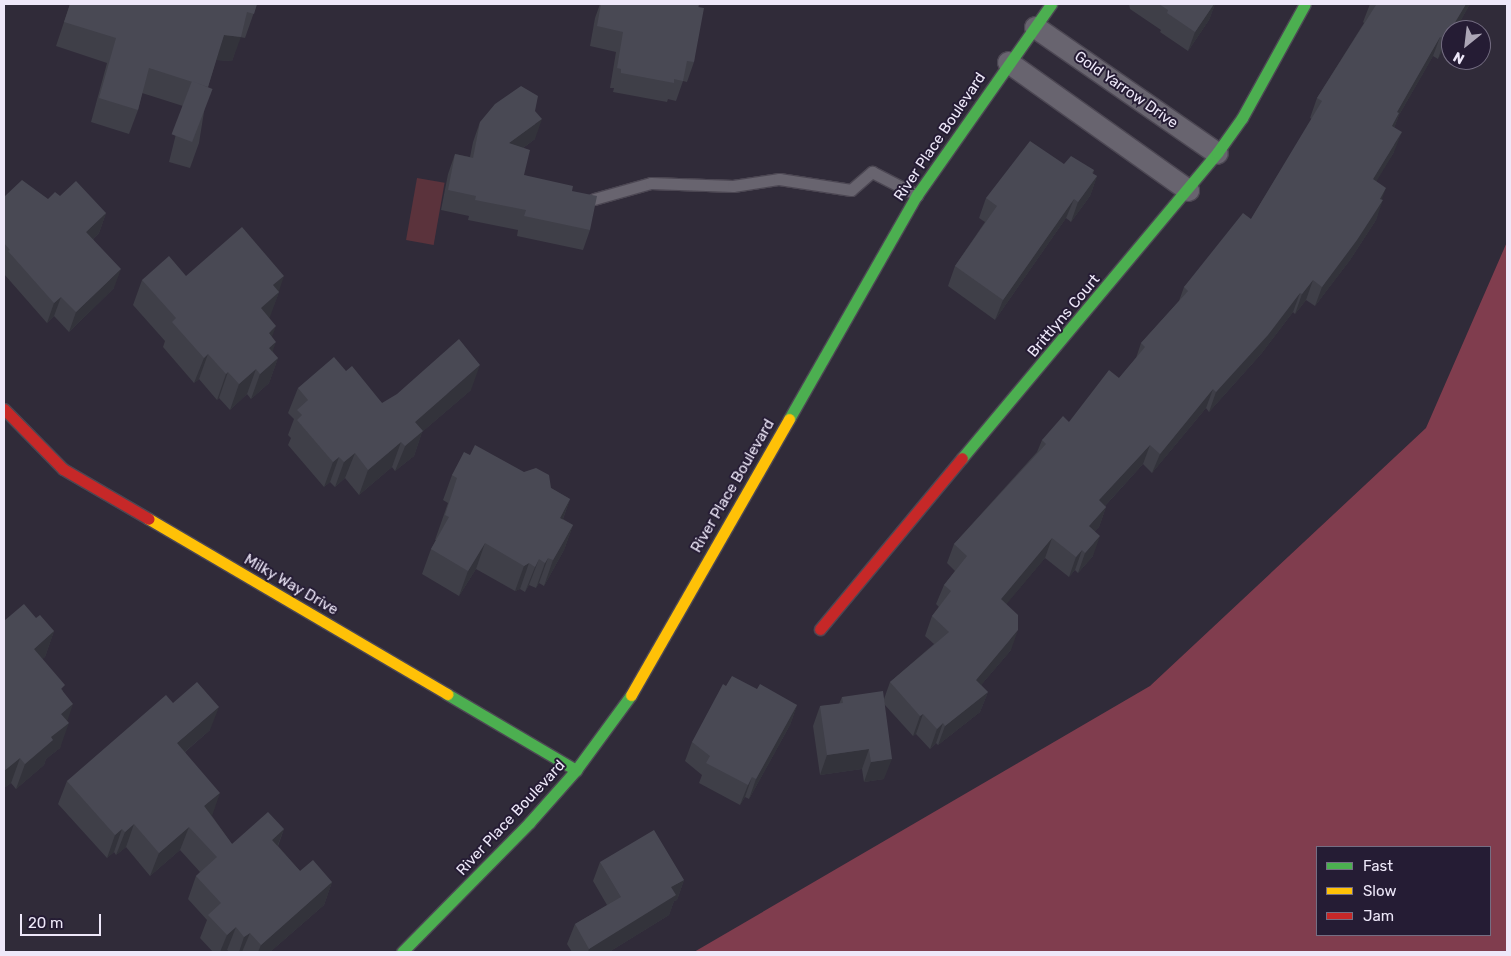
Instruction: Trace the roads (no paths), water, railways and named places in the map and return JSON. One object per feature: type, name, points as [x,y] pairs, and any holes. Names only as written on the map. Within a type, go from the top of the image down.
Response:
[{"type":"street","name":"River Place Boulevard","points":[[402,952],[576,770],[621,713],[917,195],[1008,62],[1051,4]]},
{"type":"street","name":"Brittlyns Court","points":[[820,629],[1217,153],[1242,118],[1305,4]]},
{"type":"street","name":"Gold Yarrow Drive","points":[[1035,27],[1217,153]]},
{"type":"street","points":[[1008,62],[1188,190]]},
{"type":"street","name":"Milky Way Drive","points":[[4,410],[63,469],[576,770]]},
{"type":"lane","points":[[594,199],[651,183],[733,186],[779,179],[851,190],[872,172],[917,195]]}]
